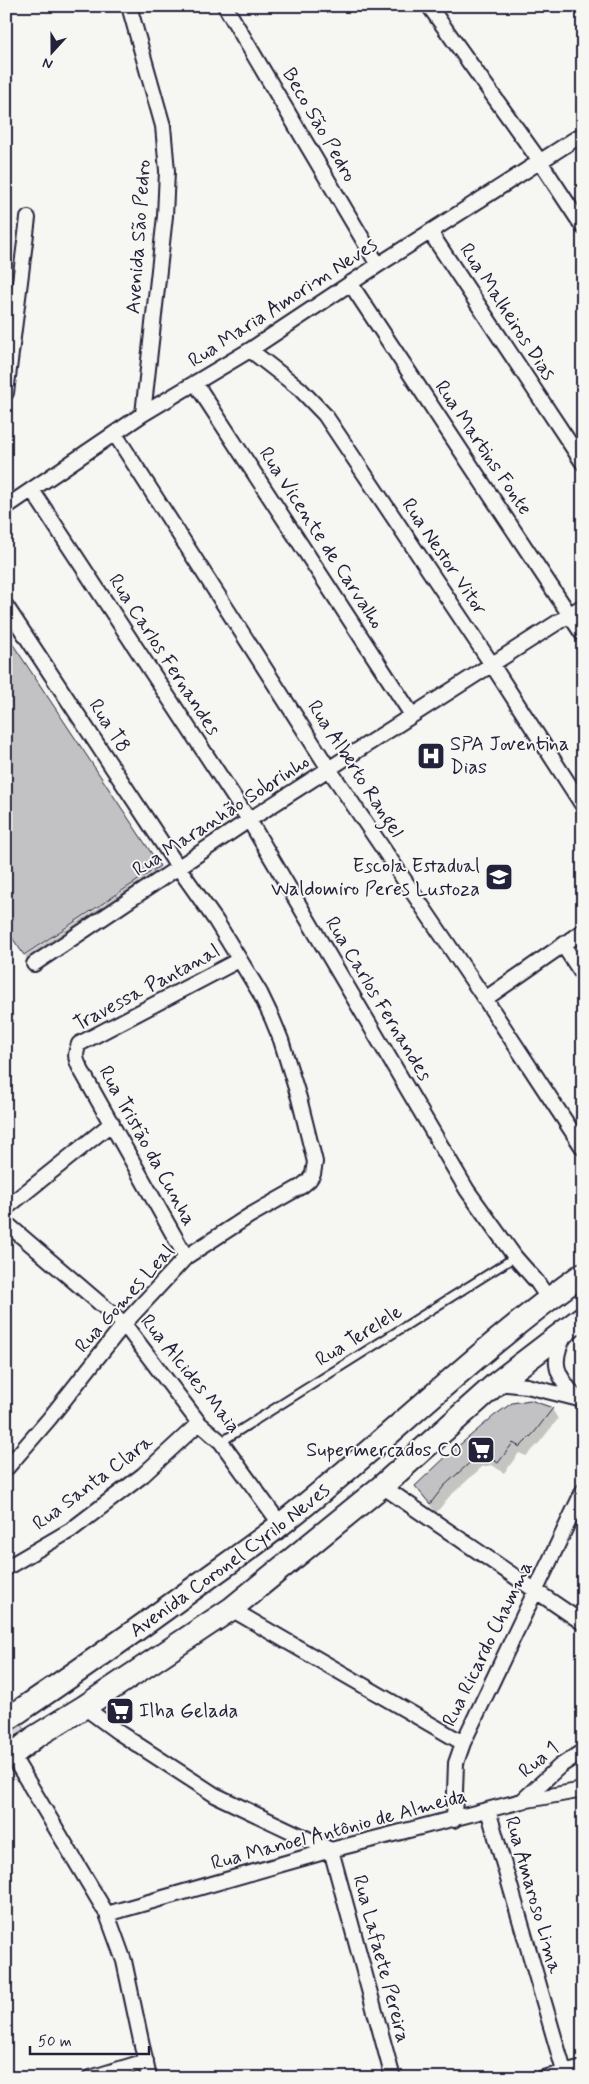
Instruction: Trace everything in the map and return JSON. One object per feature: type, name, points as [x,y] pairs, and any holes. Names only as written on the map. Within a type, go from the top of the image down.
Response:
[{"type":"highway","name":"Avenida Coronel Cyrilo Neves","points":[[6,1720],[97,1659],[280,1525],[548,1298],[583,1274]]},
{"type":"highway","name":"Avenida Coronel Cyrilo Neves","points":[[9,1757],[35,1737],[84,1707],[231,1609],[382,1486],[497,1383],[576,1322]]},
{"type":"street","name":"Beco São Pedro","points":[[225,6],[378,265]]},
{"type":"street","points":[[429,6],[539,160],[583,227]]},
{"type":"street","name":"Avenida São Pedro","points":[[129,7],[163,126],[167,171],[165,216],[143,414]]},
{"type":"street","name":"Rua Maria Amorim Neves","points":[[6,507],[143,414],[250,350],[539,160],[583,134]]},
{"type":"street","points":[[6,393],[28,218]]},
{"type":"street","name":"Rua Malheiros Dias","points":[[430,232],[583,463]]},
{"type":"street","name":"Rua Martins Fonte","points":[[350,283],[583,635]]},
{"type":"street","name":"Rua Nestor Vitor","points":[[250,350],[300,389],[325,415],[491,663],[583,806]]},
{"type":"street","name":"Rua Vicente de Carvalho","points":[[196,384],[412,715]]},
{"type":"street","name":"Rua Alberto Rangel","points":[[115,434],[329,769],[485,999],[583,1148]]},
{"type":"street","name":"Rua Carlos Fernandes","points":[[32,490],[249,820],[467,1190],[515,1257],[548,1298]]},
{"type":"street","name":"Rua T8","points":[[6,606],[178,867],[216,921],[260,993],[272,1018],[300,1098],[315,1162]]},
{"type":"street","name":"Rua Maranhão Sobrinho","points":[[34,964],[249,820],[491,663],[583,606]]},
{"type":"street","points":[[485,999],[583,931]]},
{"type":"street","points":[[563,945],[583,975]]},
{"type":"street","name":"Travessa Pantanal","points":[[76,1053],[79,1044],[239,960]]},
{"type":"street","name":"Rua Tristão da Cunha","points":[[76,1053],[76,1059],[80,1068],[186,1257]]},
{"type":"street","points":[[6,1208],[112,1123]]},
{"type":"street","name":"Rua Gomes Leal","points":[[6,1469],[49,1419],[124,1324],[186,1257],[249,1216],[302,1186],[310,1180],[315,1169],[315,1162]]},
{"type":"street","name":"Rua Alcides Maia","points":[[6,1223],[124,1324],[199,1423],[221,1442],[280,1525]]},
{"type":"street","points":[[576,1322],[560,1344],[556,1355],[556,1364],[559,1376],[580,1399]]},
{"type":"street","points":[[497,1383],[527,1386],[580,1399]]},
{"type":"street","name":"Rua Santa Clara","points":[[6,1568],[71,1530],[143,1475],[199,1423]]},
{"type":"street","points":[[382,1486],[583,1623]]},
{"type":"street","name":"Rua Ricardo Chamma","points":[[454,1820],[456,1763],[463,1743],[583,1491]]},
{"type":"street","points":[[231,1609],[463,1743]]},
{"type":"street","points":[[84,1707],[118,1732],[215,1795],[331,1850]]},
{"type":"street","name":"Rua 1","points":[[522,1801],[560,1766],[583,1751]]},
{"type":"street","points":[[9,1757],[107,1914],[124,1961],[149,2078]]},
{"type":"street","name":"Rua Manoel Antônio de Almeida","points":[[107,1914],[331,1850],[454,1820],[522,1801],[583,1790]]},
{"type":"street","name":"Rua Amaroso Lima","points":[[488,1810],[565,2075]]},
{"type":"street","name":"Rua Lafaete Pereira","points":[[331,1850],[393,2078]]},
{"type":"street","points":[[90,2078],[146,2061]]},
{"type":"street","points":[[543,2078],[565,2075],[583,2068]]},
{"type":"lane","name":"Rua Terelele","points":[[221,1442],[515,1257]]},
{"type":"shaded area","points":[[20,1723],[28,1733],[6,1751],[6,1733]]},
{"type":"building","points":[[6,634],[160,866],[24,955],[6,929]]},
{"type":"building","name":"Supermercados CO","points":[[530,1400],[553,1408],[534,1433],[520,1447],[513,1443],[498,1463],[486,1455],[476,1457],[444,1486],[430,1504],[415,1486],[495,1415],[512,1403]]},
{"type":"place","name":"SPA Joventina Dias","points":[[431,756]]},
{"type":"place","name":"Escola Estadual Waldomiro Peres Lustoza","points":[[499,877]]},
{"type":"place","name":"Supermercados CO","points":[[481,1450]]},
{"type":"place","name":"Ilha Gelada","points":[[120,1711]]}]
